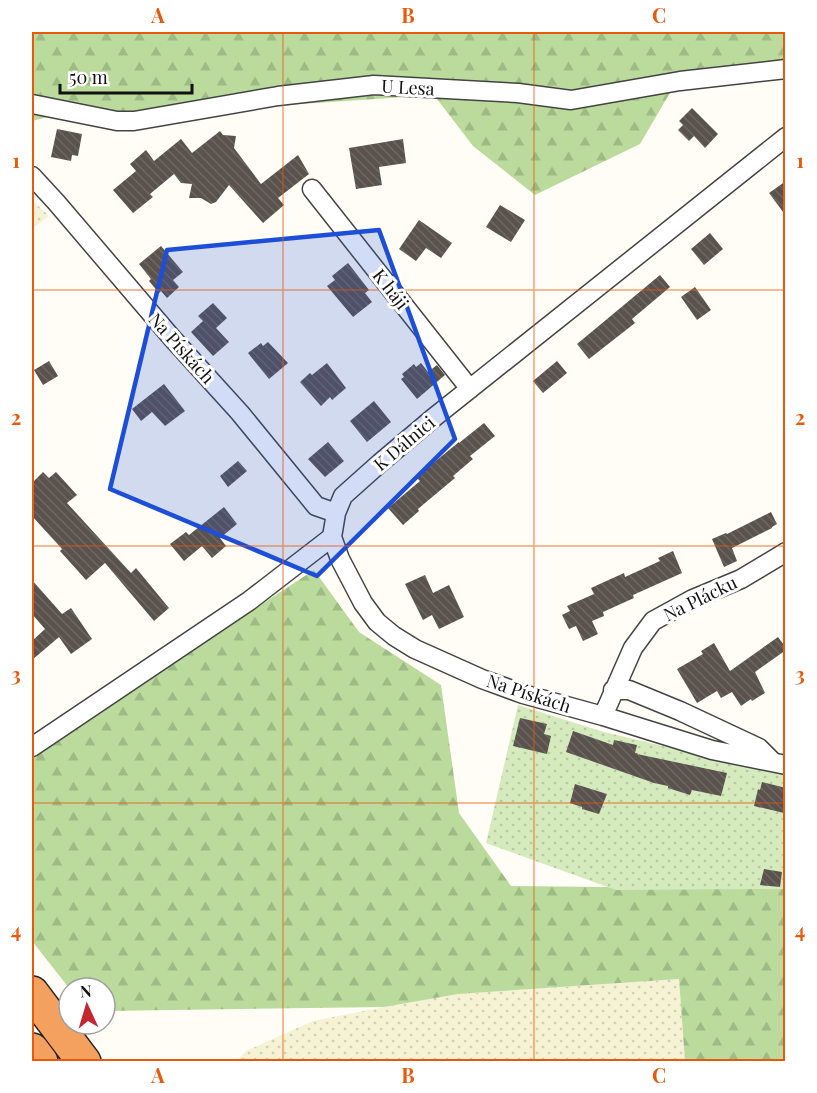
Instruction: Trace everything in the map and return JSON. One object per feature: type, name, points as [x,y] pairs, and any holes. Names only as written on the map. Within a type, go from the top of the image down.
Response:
[{"type":"highway","points":[[32,993],[84,1062]]},
{"type":"highway","points":[[32,1050],[40,1062]]},
{"type":"street","name":"U Lesa","points":[[32,104],[117,121],[134,121],[279,96],[374,85],[518,93],[571,99],[680,81],[786,69]]},
{"type":"street","name":"K Dálnici","points":[[332,537],[336,513],[343,496],[380,463],[786,137]]},
{"type":"street","name":"Na Pískách","points":[[32,176],[240,413],[316,506],[336,513]]},
{"type":"street","name":"K háji","points":[[312,189],[470,389]]},
{"type":"street","name":"Na Pískách","points":[[332,537],[340,560],[363,603],[377,622],[415,649],[482,679],[523,694],[712,750],[780,763]]},
{"type":"street","points":[[32,747],[249,601],[332,537]]},
{"type":"street","name":"Na Plácku","points":[[603,716],[633,648],[652,621],[693,599],[741,579],[786,552]]},
{"type":"street","points":[[614,690],[629,690],[680,711],[759,748],[780,763]]},
{"type":"highlighted area","points":[[379,230],[455,439],[317,576],[110,489],[167,250]]},
{"type":"shaded area","points":[[32,200],[49,216],[32,229]]},
{"type":"shaded area","points":[[679,979],[685,1061],[236,1062],[246,1051],[313,1021],[384,1007],[458,994]]},
{"type":"green space","points":[[32,32],[785,32],[785,67],[671,91],[640,144],[535,195],[473,146],[434,95],[123,116],[79,109],[32,121]]},
{"type":"green space","points":[[314,570],[359,632],[441,685],[459,813],[511,886],[785,889],[785,1061],[685,1061],[679,979],[458,994],[384,1007],[117,1011],[117,976],[60,976],[32,941],[32,754]]},
{"type":"green space","points":[[518,705],[604,732],[785,775],[785,889],[616,890],[486,843]]},
{"type":"building","points":[[692,108],[718,134],[705,148],[694,136],[689,141],[678,130],[683,125],[679,121]]},
{"type":"building","points":[[57,129],[82,134],[78,156],[72,155],[71,161],[51,157]]},
{"type":"building","points":[[220,131],[223,135],[236,136],[234,148],[261,184],[298,155],[309,174],[278,198],[284,205],[263,223],[229,185],[216,202],[211,204],[201,198],[189,198],[192,184],[181,183],[174,174],[150,194],[153,197],[133,213],[113,190],[136,171],[130,164],[146,150],[154,161],[181,139],[192,153]]},
{"type":"building","points":[[403,139],[406,163],[379,167],[382,185],[356,189],[349,148]]},
{"type":"building","points":[[786,181],[786,216],[769,193]]},
{"type":"building","points":[[500,205],[525,220],[511,242],[486,227]]},
{"type":"building","points":[[419,220],[452,243],[441,258],[426,248],[416,261],[399,249]]},
{"type":"building","points":[[710,233],[723,249],[704,265],[691,249]]},
{"type":"building","points":[[161,246],[183,272],[173,280],[179,287],[167,298],[161,291],[159,293],[149,281],[151,279],[139,264]]},
{"type":"building","points":[[348,263],[369,290],[365,293],[372,302],[353,317],[327,286],[335,280],[332,276]]},
{"type":"building","points":[[660,275],[670,287],[632,319],[635,323],[589,359],[577,344]]},
{"type":"building","points":[[695,287],[711,310],[697,320],[681,297]]},
{"type":"building","points":[[213,303],[227,318],[216,328],[229,342],[213,356],[191,332],[203,321],[198,316]]},
{"type":"building","points":[[268,342],[288,363],[269,379],[248,353],[261,343],[263,346]]},
{"type":"building","points":[[49,361],[58,376],[43,385],[34,370]]},
{"type":"building","points":[[557,361],[567,373],[543,393],[533,381]]},
{"type":"building","points":[[327,363],[346,388],[332,400],[330,397],[321,406],[300,382]]},
{"type":"building","points":[[421,363],[428,372],[437,365],[445,375],[417,399],[401,379],[404,377],[402,374],[414,364],[416,367]]},
{"type":"building","points":[[164,384],[185,411],[165,426],[152,412],[141,421],[132,409]]},
{"type":"building","points":[[374,401],[391,422],[367,442],[350,421]]},
{"type":"building","points":[[484,423],[495,436],[470,456],[473,459],[453,476],[455,478],[418,509],[419,511],[403,525],[388,508],[420,481],[416,477]]},
{"type":"building","points":[[328,442],[344,461],[325,477],[308,459]]},
{"type":"building","points":[[238,461],[247,471],[228,487],[220,476]]},
{"type":"building","points":[[43,472],[49,478],[56,472],[77,495],[67,503],[131,573],[136,568],[169,608],[154,621],[105,563],[86,580],[32,516],[32,483]]},
{"type":"building","points":[[224,507],[237,524],[220,538],[226,546],[212,558],[202,546],[184,561],[170,544],[186,532],[189,535]]},
{"type":"building","points":[[771,512],[777,524],[732,548],[737,561],[724,567],[712,539]]},
{"type":"building","points":[[673,551],[682,573],[633,595],[634,598],[603,612],[604,616],[592,621],[598,634],[583,641],[576,626],[569,629],[562,615],[570,611],[567,606],[594,594],[591,588],[624,573],[625,577],[660,561],[658,558]]},
{"type":"building","points":[[425,575],[433,593],[449,585],[464,617],[439,629],[432,615],[423,620],[405,584]]},
{"type":"building","points":[[32,580],[62,614],[71,608],[92,639],[71,654],[59,637],[32,660],[32,641],[45,629],[32,614]]},
{"type":"building","points":[[778,637],[786,650],[755,672],[765,693],[741,706],[732,692],[721,698],[717,691],[697,703],[677,669],[703,654],[701,651],[714,643],[730,671]]},
{"type":"building","points":[[520,718],[547,724],[544,734],[551,736],[547,754],[513,746]]},
{"type":"building","points":[[573,731],[613,745],[614,740],[637,745],[635,753],[637,754],[727,773],[721,796],[692,790],[690,795],[566,752]]},
{"type":"building","points":[[762,782],[786,788],[784,813],[754,806]]},
{"type":"building","points":[[575,784],[607,794],[599,814],[570,803]]},
{"type":"building","points":[[764,869],[782,872],[780,887],[760,885]]}]
